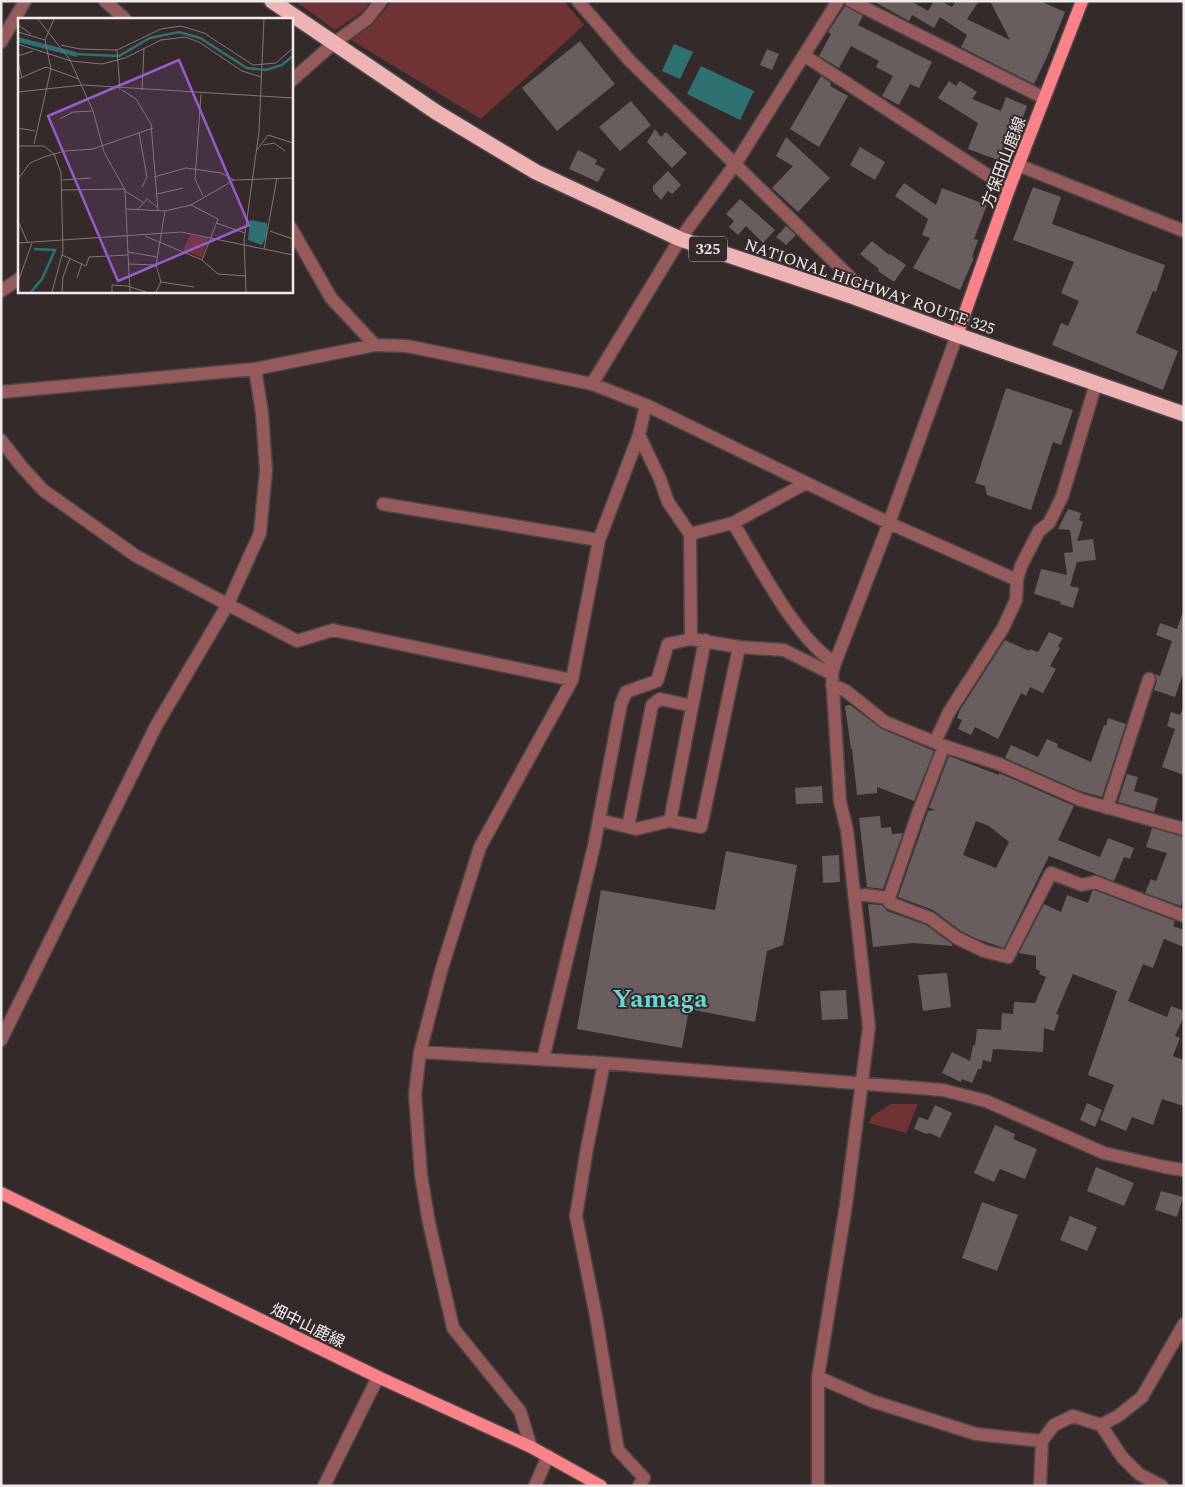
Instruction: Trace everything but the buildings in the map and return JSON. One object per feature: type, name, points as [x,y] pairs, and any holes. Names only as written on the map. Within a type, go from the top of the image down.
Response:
[{"type":"highway","name":"NATIONAL HIGHWAY ROUTE 325","points":[[272,1],[436,112],[536,172],[680,239],[854,297],[1184,414]]},
{"type":"main road","name":"方保田山鹿線","points":[[957,335],[1009,189],[1082,1]]},
{"type":"main road","name":"畑中山鹿線","points":[[1,1193],[378,1377],[531,1447],[601,1486]]},
{"type":"street","points":[[1,42],[26,1]]},
{"type":"street","points":[[105,1],[124,18]]},
{"type":"street","points":[[292,80],[334,43],[367,19],[381,1]]},
{"type":"street","points":[[578,1],[630,61],[736,163],[858,285],[854,297]]},
{"type":"street","points":[[592,384],[680,239],[736,163],[838,1]]},
{"type":"street","points":[[851,1],[1044,98]]},
{"type":"street","points":[[805,56],[1009,189]]},
{"type":"street","points":[[1018,165],[1184,231]]},
{"type":"street","points":[[292,230],[331,298],[375,345]]},
{"type":"street","points":[[1,291],[18,280]]},
{"type":"street","points":[[818,1486],[818,1377],[846,1205],[869,1028],[847,830],[840,802],[833,674],[957,335]]},
{"type":"street","points":[[1,392],[256,369],[375,345],[407,346],[592,384],[646,405],[889,523],[1017,580]]},
{"type":"street","points":[[1,1040],[156,726],[228,604],[260,532],[266,470],[262,413],[256,369]]},
{"type":"street","points":[[1096,383],[1062,497],[1049,523],[1039,531],[1022,566],[1017,580],[1016,600],[1003,628],[949,712],[889,898],[890,903],[930,918],[957,938],[984,951],[1008,957],[1051,873],[1082,885],[1095,882],[1184,916]]},
{"type":"street","points":[[531,1447],[520,1411],[453,1328],[429,1224],[421,1175],[415,1094],[420,1052],[441,971],[480,846],[572,680],[599,540],[639,435],[646,405]]},
{"type":"street","points":[[639,435],[660,479],[668,502],[690,534],[691,638]]},
{"type":"street","points":[[1,440],[43,490],[136,556],[297,641],[333,630],[572,680]]},
{"type":"street","points":[[690,534],[733,523],[806,483]]},
{"type":"street","points":[[383,504],[599,540]]},
{"type":"street","points":[[733,523],[793,622],[826,658],[833,674],[846,691],[885,722],[940,744],[999,764],[1081,800],[1184,829]]},
{"type":"street","points":[[543,1059],[599,820],[621,704],[626,692],[657,681],[668,644],[691,638],[739,646],[784,650],[833,674]]},
{"type":"street","points":[[670,821],[705,640]]},
{"type":"street","points":[[599,820],[636,829],[670,821],[701,828],[739,646]]},
{"type":"street","points":[[1107,808],[1149,678]]},
{"type":"street","points":[[628,827],[652,705],[660,699],[692,706]]},
{"type":"street","points":[[854,896],[865,895],[889,898]]},
{"type":"street","points":[[420,1052],[604,1063],[943,1090],[986,1101],[1104,1153],[1184,1170]]},
{"type":"street","points":[[604,1063],[576,1216],[596,1316],[618,1450],[644,1478],[640,1486]]},
{"type":"street","points":[[1101,1425],[1118,1416],[1142,1396],[1184,1324]]},
{"type":"street","points":[[324,1486],[378,1377]]},
{"type":"street","points":[[818,1377],[872,1401],[976,1434],[1042,1441]]},
{"type":"street","points":[[1040,1486],[1042,1441],[1054,1425],[1073,1416],[1101,1425],[1122,1457],[1139,1474],[1162,1486]]},
{"type":"street","points":[[535,1486],[548,1456]]},
{"type":"shaded area","points":[[295,1],[371,1],[362,12],[335,30]]},
{"type":"shaded area","points":[[392,1],[564,1],[584,25],[481,119],[351,40],[372,25]]},
{"type":"shaded area","points":[[891,1104],[918,1104],[906,1133],[869,1123],[871,1117]]},
{"type":"water","points":[[674,44],[693,52],[680,79],[662,71]]},
{"type":"water","points":[[701,66],[754,91],[740,120],[687,94]]},
{"type":"district","name":"Yamaga","points":[[660,998]]}]
